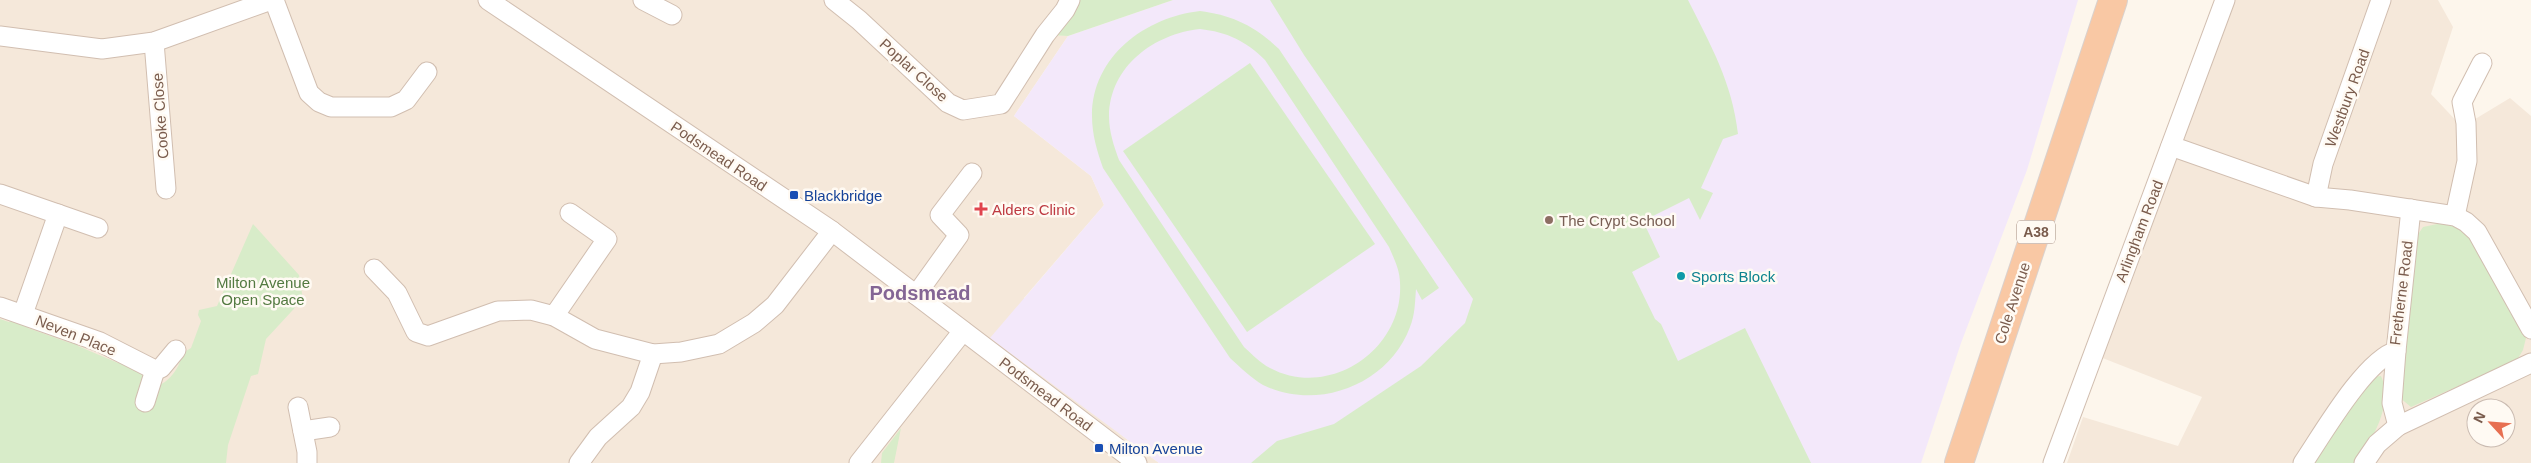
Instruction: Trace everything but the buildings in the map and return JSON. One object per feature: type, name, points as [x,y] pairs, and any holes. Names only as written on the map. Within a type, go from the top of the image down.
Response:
[{"type":"highway","name":"Cole Avenue","points":[[1959,463],[2113,0]]},
{"type":"street","points":[[0,36],[102,49],[154,42],[273,0],[309,93],[319,102],[331,106],[391,107],[406,100],[427,72]]},
{"type":"street","name":"Podsmead Road","points":[[488,0],[832,231],[1137,463]]},
{"type":"street","points":[[644,0],[672,15]]},
{"type":"street","name":"Poplar Close","points":[[834,0],[860,20],[948,102],[963,110],[1001,104],[1070,0]]},
{"type":"street","name":"Arlingham Road","points":[[2053,463],[2225,0]]},
{"type":"street","name":"Westbury Road","points":[[2316,197],[2323,164],[2381,0]]},
{"type":"street","name":"Cooke Close","points":[[154,42],[166,190]]},
{"type":"street","points":[[2461,219],[2467,161],[2466,123],[2462,102],[2482,63]]},
{"type":"street","points":[[2171,146],[2316,197],[2411,209],[2461,219],[2477,232],[2531,329]]},
{"type":"street","points":[[916,295],[960,235],[940,215],[972,173]]},
{"type":"street","points":[[0,194],[98,228]]},
{"type":"street","name":"Fretherne Road","points":[[2303,463],[2360,381],[2376,363],[2387,354],[2396,351],[2411,209]]},
{"type":"street","points":[[554,316],[607,239],[570,213]]},
{"type":"street","name":"Neven Place","points":[[23,314],[58,214]]},
{"type":"street","points":[[374,269],[397,293],[416,332],[428,336],[498,311],[530,310],[554,316],[595,339],[654,354],[681,352],[719,344],[754,323],[775,305],[832,231]]},
{"type":"street","name":"Neven Place","points":[[0,306],[100,342],[155,370]]},
{"type":"street","points":[[859,463],[963,331]]},
{"type":"street","points":[[145,402],[155,370],[161,368],[176,350]]},
{"type":"street","points":[[2396,351],[2392,403],[2398,426]]},
{"type":"street","points":[[579,463],[598,437],[631,407],[640,392],[654,354]]},
{"type":"street","points":[[2364,463],[2377,444],[2398,426],[2531,363]]},
{"type":"street","points":[[298,407],[307,452],[307,463]]},
{"type":"street","points":[[303,431],[330,427]]},
{"type":"shaded area","points":[[0,0],[1070,0],[1046,35],[1068,36],[1014,116],[1091,176],[1104,205],[1024,298],[1120,434],[1159,463],[0,463]]},
{"type":"shaded area","name":"The Crypt School","points":[[1173,0],[2078,0],[2027,170],[1961,343],[1921,463],[1159,463],[990,338],[1104,205],[1091,176],[1014,116],[1068,36]]},
{"type":"shaded area","points":[[2231,0],[2438,0],[2453,27],[2431,94],[2462,127],[2510,98],[2531,116],[2531,463],[2067,463],[2083,417],[2178,446],[2202,397],[2100,357]]},
{"type":"green space","points":[[1070,0],[1173,0],[1068,36],[1045,35]]},
{"type":"green space","points":[[1270,0],[1688,0],[1726,81],[1738,134],[1723,139],[1701,188],[1713,193],[1700,220],[1689,198],[1643,221],[1660,257],[1632,272],[1655,319],[1661,324],[1678,361],[1745,328],[1811,463],[1251,463],[1277,441],[1334,424],[1421,366],[1465,323],[1473,299],[1304,55]]},
{"type":"green space","points":[[1200,11],[1222,15],[1252,28],[1279,49],[1439,288],[1422,300],[1416,289],[1412,322],[1400,347],[1386,364],[1369,378],[1349,388],[1328,394],[1284,393],[1263,385],[1242,369],[1230,358],[1103,168],[1095,142],[1092,116],[1094,95],[1101,75],[1112,58],[1126,43],[1142,31],[1180,15]],"holes":[[[1200,29],[1219,32],[1236,38],[1265,60],[1389,247],[1399,274],[1400,283],[1398,307],[1390,329],[1376,347],[1359,362],[1339,373],[1316,378],[1293,376],[1266,366],[1244,347],[1119,160],[1109,122],[1111,98],[1117,82],[1126,68],[1151,46],[1183,32]]]},
{"type":"green space","points":[[1250,63],[1375,244],[1247,332],[1123,151]]},
{"type":"green space","points":[[2442,223],[2462,228],[2473,241],[2526,338],[2523,350],[2517,360],[2411,407],[2399,397],[2413,242],[2423,227]]},
{"type":"green space","name":"Milton Avenue Open Space","points":[[253,224],[299,275],[303,299],[266,339],[258,374],[251,376],[228,445],[226,463],[0,463],[0,319],[9,322],[13,319],[27,323],[28,328],[70,343],[74,339],[77,341],[78,346],[118,363],[122,360],[142,373],[144,378],[159,385],[174,372],[181,354],[191,348],[201,321],[198,315],[199,310],[217,306]]},
{"type":"green space","points":[[2381,376],[2385,398],[2383,410],[2374,433],[2356,463],[2310,463],[2372,377]]},
{"type":"green space","points":[[901,428],[894,463],[881,463],[882,453]]},
{"type":"place","name":"Blackbridge","points":[[794,195]]},
{"type":"place","name":"Alders Clinic","points":[[981,209]]},
{"type":"place","name":"The Crypt School","points":[[1549,220]]},
{"type":"place","name":"Sports Block","points":[[1681,276]]},
{"type":"place","name":"Milton Avenue","points":[[1099,448]]},
{"type":"district","name":"Podsmead","points":[[920,293]]}]
